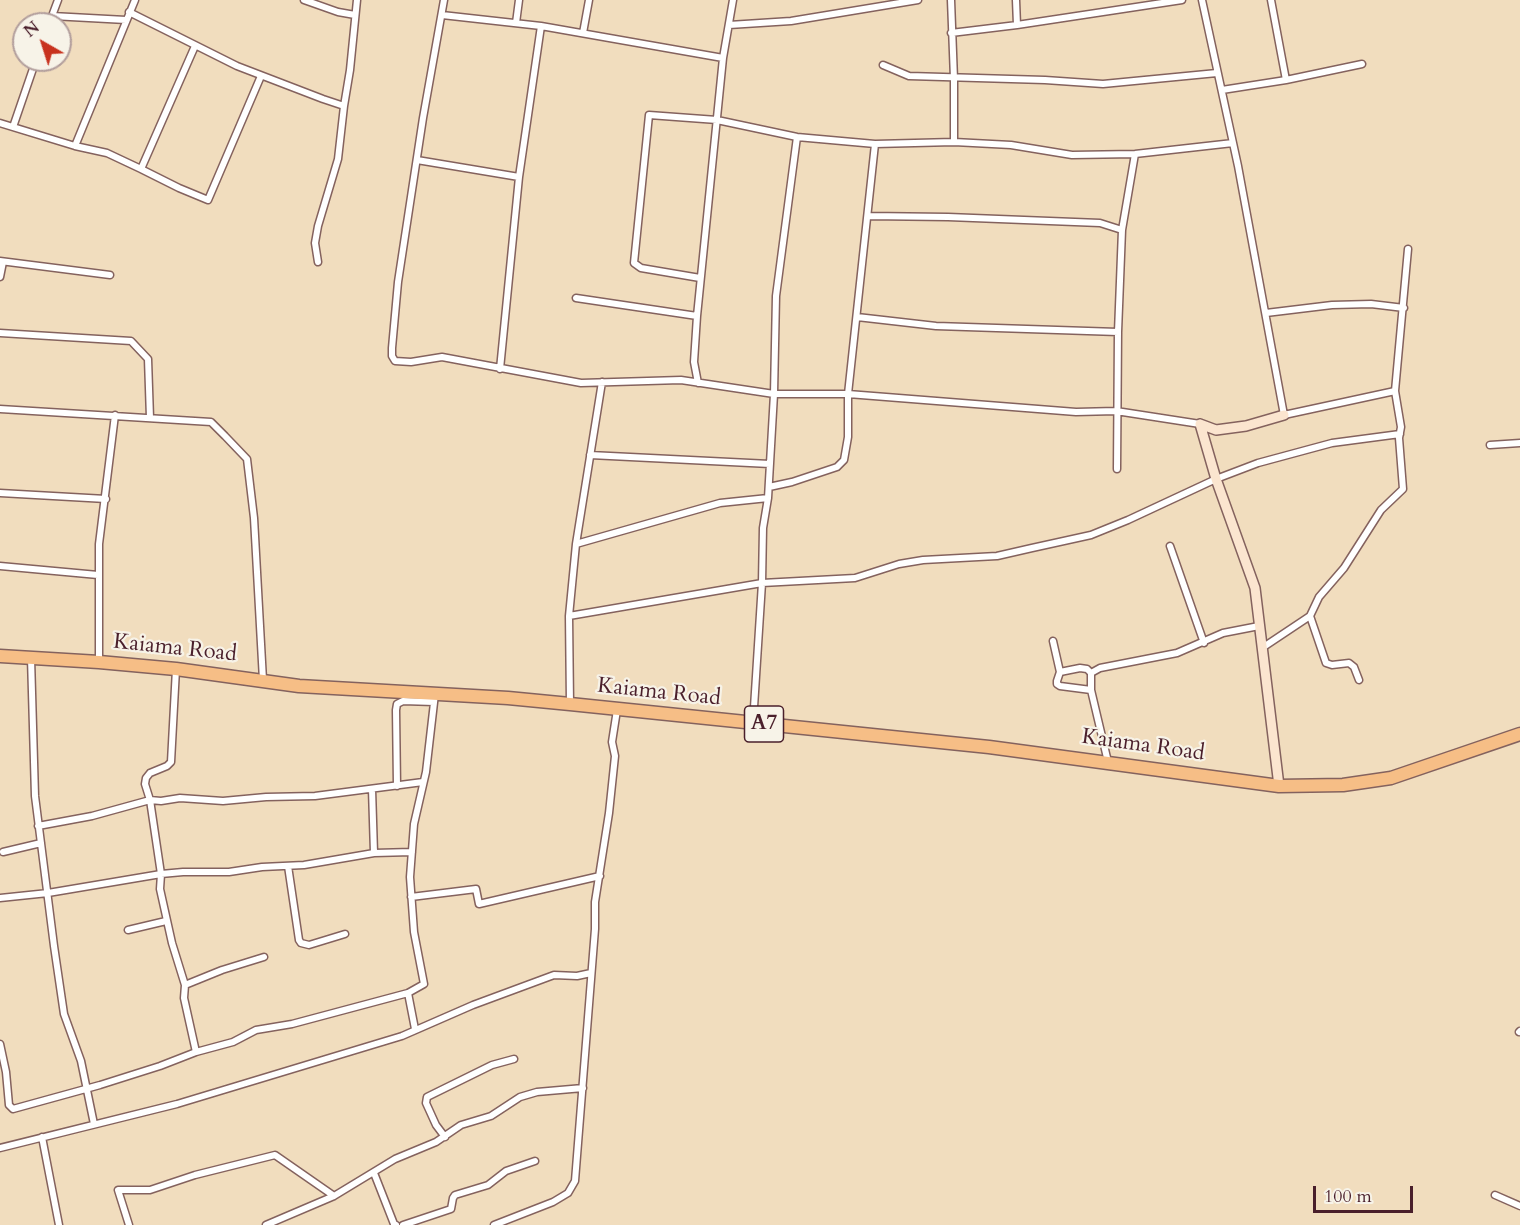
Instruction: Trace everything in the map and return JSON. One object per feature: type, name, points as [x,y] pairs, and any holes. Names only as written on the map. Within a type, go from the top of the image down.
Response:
[{"type":"highway","name":"Kaiama Road","points":[[0,656],[176,669],[299,686],[435,698],[508,698],[999,748],[1279,786],[1343,785],[1391,777],[1520,734]]},
{"type":"street","points":[[75,146],[135,0]]},
{"type":"street","points":[[304,0],[338,12],[355,15]]},
{"type":"street","points":[[318,262],[315,243],[338,159],[357,0]]},
{"type":"street","points":[[444,0],[399,282],[392,356],[395,361],[441,357],[581,382],[681,380],[774,394],[848,394],[1076,412],[1116,411],[1200,424],[1216,430],[1246,426],[1284,415],[1395,391]]},
{"type":"street","points":[[516,22],[519,0]]},
{"type":"street","points":[[583,33],[589,0]]},
{"type":"street","points":[[698,382],[694,362],[700,278],[723,58],[733,0]]},
{"type":"street","points":[[729,25],[791,21],[918,0]]},
{"type":"street","points":[[951,0],[954,142]]},
{"type":"street","points":[[1016,0],[1017,25]]},
{"type":"street","points":[[951,33],[1182,0]]},
{"type":"street","points":[[1202,0],[1233,143],[1284,415]]},
{"type":"street","points":[[1271,0],[1286,80]]},
{"type":"street","points":[[129,12],[261,76],[344,106]]},
{"type":"street","points":[[442,15],[516,22],[723,58]]},
{"type":"street","points":[[72,17],[126,20]]},
{"type":"street","points":[[500,369],[519,177],[541,26]]},
{"type":"street","points":[[141,169],[195,46]]},
{"type":"street","points":[[1222,90],[1286,80],[1362,64]]},
{"type":"street","points":[[884,65],[909,76],[1103,84],[1217,73]]},
{"type":"street","points":[[13,128],[32,72]]},
{"type":"street","points":[[0,123],[75,146],[107,153],[208,200],[261,76]]},
{"type":"street","points":[[700,278],[640,268],[634,263],[650,116],[717,120],[797,137],[875,144],[954,142],[1011,145],[1072,155],[1135,154],[1233,143]]},
{"type":"street","points":[[753,723],[762,583],[763,528],[769,487],[776,296],[797,137]]},
{"type":"street","points":[[769,487],[792,482],[840,464],[843,460],[848,437],[848,394],[875,144]]},
{"type":"street","points":[[1117,469],[1116,411],[1122,230],[1135,154]]},
{"type":"street","points":[[417,160],[519,177]]},
{"type":"street","points":[[868,216],[948,216],[1100,223],[1122,230]]},
{"type":"street","points":[[1262,648],[1310,616],[1319,597],[1344,568],[1381,510],[1403,489],[1401,427],[1395,391],[1408,249]]},
{"type":"street","points":[[0,277],[2,262],[110,275]]},
{"type":"street","points":[[576,298],[697,316]]},
{"type":"street","points":[[1266,313],[1332,304],[1371,304],[1404,308]]},
{"type":"street","points":[[857,317],[936,327],[1118,332]]},
{"type":"street","points":[[0,333],[131,341],[148,359],[150,418]]},
{"type":"street","points":[[570,705],[569,616],[576,544],[602,382]]},
{"type":"street","points":[[0,409],[211,422],[247,459],[254,518],[263,680]]},
{"type":"street","points":[[99,662],[99,544],[115,415]]},
{"type":"street","points":[[1200,424],[1216,478],[1255,588],[1279,786]]},
{"type":"street","points":[[569,616],[762,583],[855,578],[899,564],[922,560],[997,556],[1079,538],[1128,520],[1216,478],[1258,463],[1332,443],[1400,434]]},
{"type":"street","points":[[1490,445],[1520,443]]},
{"type":"street","points":[[590,455],[770,464]]},
{"type":"street","points":[[0,493],[106,499]]},
{"type":"street","points":[[576,544],[720,503],[768,498]]},
{"type":"street","points":[[1170,546],[1204,643]]},
{"type":"street","points":[[0,566],[98,575]]},
{"type":"street","points":[[1310,616],[1326,663],[1332,665],[1349,663],[1354,667],[1359,680]]},
{"type":"street","points":[[1091,673],[1100,668],[1177,653],[1223,633],[1259,626]]},
{"type":"street","points":[[1053,641],[1060,672],[1057,681],[1060,686],[1091,690]]},
{"type":"street","points":[[31,658],[35,796],[40,843],[64,1014],[81,1061],[94,1124]]},
{"type":"street","points":[[1060,672],[1080,668],[1087,669],[1091,673],[1091,690],[1108,762]]},
{"type":"street","points":[[176,669],[172,758],[167,766],[150,773],[146,778],[161,874],[160,889],[166,921],[185,985],[184,998],[196,1052]]},
{"type":"street","points":[[0,1044],[6,1072],[9,1105],[14,1109],[160,1066],[196,1052],[233,1042],[256,1030],[292,1024],[408,993],[424,984],[414,932],[411,897],[412,852],[414,824],[423,782],[435,698],[403,701],[397,704],[397,786]]},
{"type":"street","points":[[494,1225],[554,1202],[568,1194],[575,1181],[595,929],[595,902],[609,813],[615,756],[612,742],[617,710]]},
{"type":"street","points":[[38,826],[92,816],[150,800],[180,798],[223,801],[315,796],[423,782]]},
{"type":"street","points":[[372,789],[374,853]]},
{"type":"street","points":[[3,852],[40,843]]},
{"type":"street","points":[[0,898],[48,893],[161,874],[229,873],[374,853],[412,852]]},
{"type":"street","points":[[288,866],[298,940],[301,944],[309,945],[345,934]]},
{"type":"street","points":[[411,897],[476,890],[479,904],[600,876]]},
{"type":"street","points":[[128,930],[166,921]]},
{"type":"street","points":[[185,985],[264,957]]},
{"type":"street","points":[[0,1148],[177,1104],[402,1036],[554,975],[577,976],[591,973]]},
{"type":"street","points":[[408,993],[415,1029]]},
{"type":"street","points":[[445,1137],[426,1103],[427,1097],[492,1065],[514,1059]]},
{"type":"street","points":[[266,1225],[334,1196],[395,1159],[445,1137],[461,1125],[490,1116],[528,1094],[583,1088]]},
{"type":"street","points":[[42,1137],[59,1225]]},
{"type":"street","points":[[129,1225],[118,1191],[150,1190],[195,1175],[275,1155],[334,1196]]},
{"type":"street","points":[[403,1225],[452,1209],[455,1195],[488,1185],[506,1172],[535,1161]]},
{"type":"street","points":[[374,1173],[396,1225]]},
{"type":"street","points":[[1495,1195],[1520,1206]]}]
